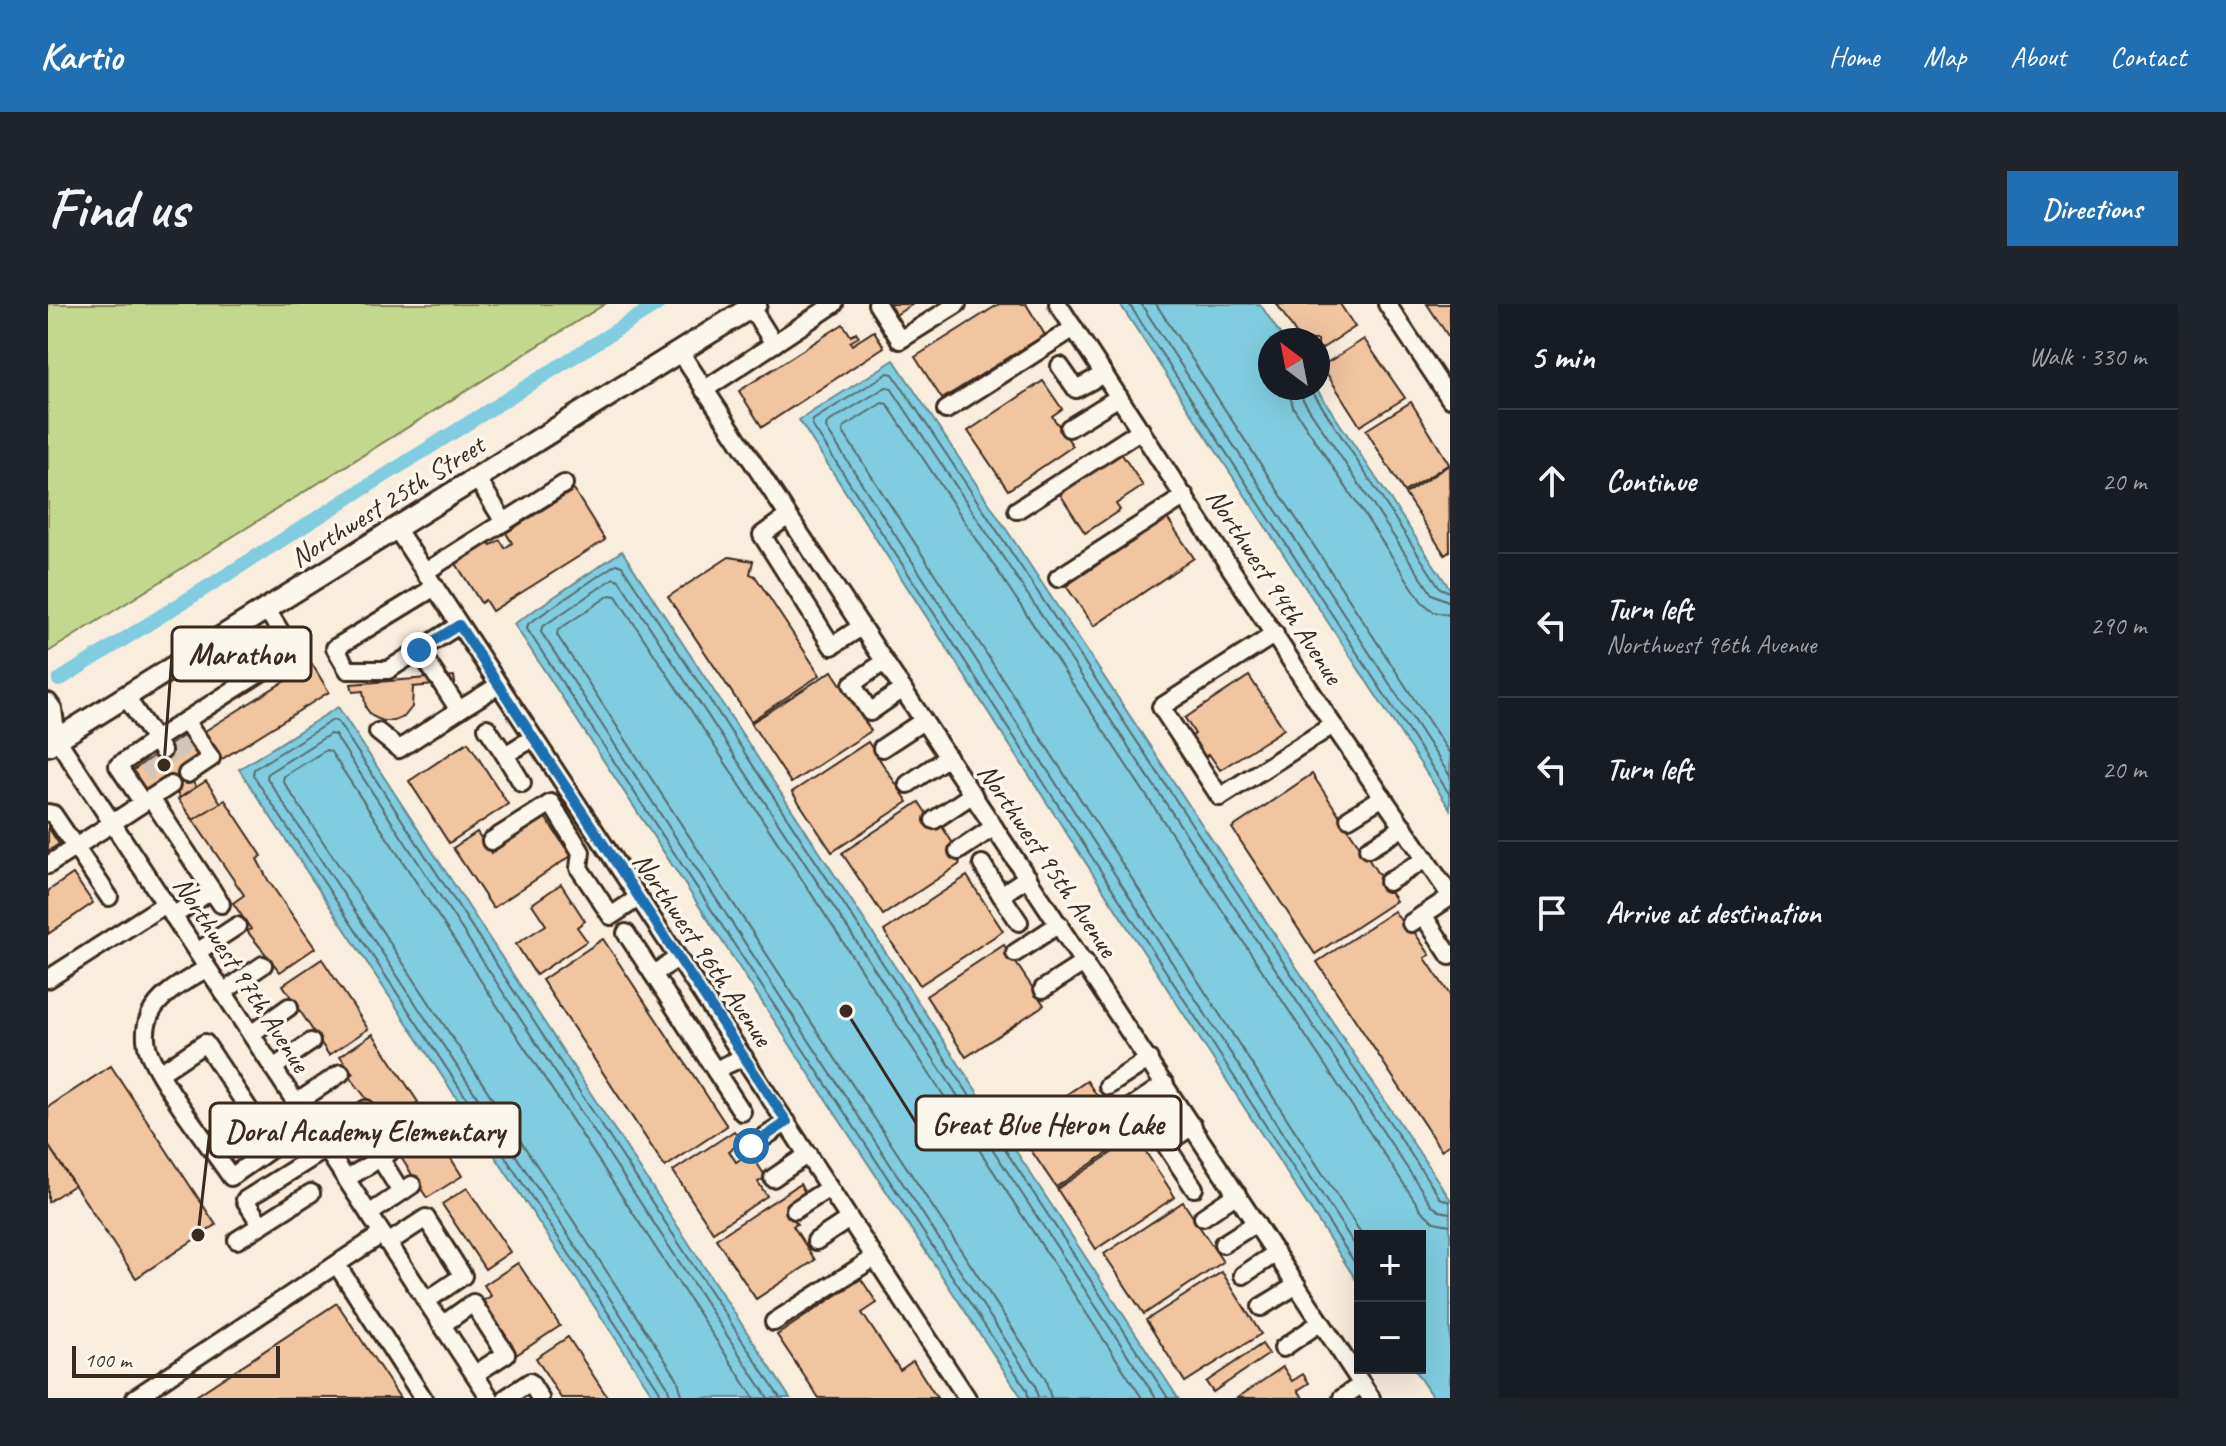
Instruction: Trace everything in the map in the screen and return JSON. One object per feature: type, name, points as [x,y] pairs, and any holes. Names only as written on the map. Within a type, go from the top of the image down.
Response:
[{"type":"main road","name":"Northwest 25th Street","points":[[51,739],[126,697],[754,306]]},
{"type":"street","points":[[704,390],[834,304]]},
{"type":"street","points":[[877,304],[900,340],[957,304]]},
{"type":"street","name":"Northwest 94th Avenue","points":[[1058,304],[1333,725],[1450,896]]},
{"type":"street","points":[[1387,304],[1450,399]]},
{"type":"street","points":[[754,306],[774,344]]},
{"type":"street","points":[[946,410],[1074,328]]},
{"type":"street","name":"Northwest 95th Avenue","points":[[680,352],[1366,1391]]},
{"type":"street","points":[[1060,366],[1076,389],[1104,374]]},
{"type":"street","points":[[1069,428],[1119,397]]},
{"type":"street","points":[[1017,510],[1141,430]]},
{"type":"street","points":[[477,478],[504,522]]},
{"type":"street","points":[[459,625],[388,670],[348,670],[335,648],[504,522],[564,484]]},
{"type":"street","points":[[1058,578],[1185,496]]},
{"type":"street","points":[[788,516],[762,535],[832,646],[861,627]]},
{"type":"street","name":"Northwest 96th Avenue","points":[[396,528],[967,1398]]},
{"type":"street","points":[[48,979],[169,910],[216,897],[158,792],[118,766],[143,756],[165,741],[185,721],[293,652],[267,610]]},
{"type":"street","points":[[1275,634],[1161,707],[1220,797],[1333,725]]},
{"type":"street","points":[[419,650],[459,710]]},
{"type":"street","points":[[884,662],[852,684],[870,712],[903,689]]},
{"type":"street","points":[[378,732],[399,749],[499,685]]},
{"type":"street","points":[[126,697],[165,741]]},
{"type":"street","name":"Northwest 97th Avenue","points":[[48,702],[53,709],[51,739],[112,823],[490,1398]]},
{"type":"street","points":[[185,721],[211,758],[190,769]]},
{"type":"street","points":[[882,748],[923,721]]},
{"type":"street","points":[[487,728],[522,783]]},
{"type":"street","points":[[505,755],[533,738]]},
{"type":"street","points":[[908,784],[948,757]]},
{"type":"street","points":[[48,865],[158,792]]},
{"type":"street","points":[[934,820],[973,794]]},
{"type":"street","points":[[1349,818],[1383,797]]},
{"type":"street","points":[[491,841],[551,803],[581,852],[579,868],[611,916],[638,898]]},
{"type":"street","points":[[48,813],[53,814],[109,897]]},
{"type":"street","points":[[958,851],[994,827]]},
{"type":"street","points":[[1368,849],[1404,827]]},
{"type":"street","points":[[1388,882],[1426,859]]},
{"type":"street","points":[[982,864],[1019,922]]},
{"type":"street","points":[[1001,895],[1028,877]]},
{"type":"street","points":[[1450,896],[1417,919],[1450,956]]},
{"type":"street","points":[[1015,953],[1059,924]]},
{"type":"street","points":[[197,952],[237,926]]},
{"type":"street","points":[[626,933],[742,1112]]},
{"type":"street","points":[[653,974],[678,958]]},
{"type":"street","points":[[1043,989],[1085,962]]},
{"type":"street","points":[[223,992],[263,965]]},
{"type":"street","points":[[207,968],[159,1001],[150,1014],[147,1047],[160,1073],[261,1225]]},
{"type":"street","points":[[251,1034],[289,1007]]},
{"type":"street","points":[[273,1068],[311,1042]]},
{"type":"street","points":[[160,1073],[205,1043],[274,1147],[231,1177]]},
{"type":"street","points":[[715,1070],[744,1057]]},
{"type":"street","points":[[1108,1086],[1149,1059]]},
{"type":"street","points":[[296,1103],[341,1073]]},
{"type":"street","points":[[1125,1111],[1165,1084]]},
{"type":"street","points":[[245,1200],[366,1109]]},
{"type":"street","points":[[751,1146],[787,1122]]},
{"type":"street","points":[[1193,1126],[1165,1144],[1194,1188]]},
{"type":"street","points":[[773,1178],[808,1154]]},
{"type":"street","points":[[346,1179],[385,1155],[407,1188],[369,1214]]},
{"type":"street","points":[[795,1210],[829,1188]]},
{"type":"street","points":[[237,1240],[311,1193]]},
{"type":"street","points":[[1203,1217],[1237,1194]]},
{"type":"street","points":[[135,1398],[337,1265],[426,1218],[463,1276],[426,1301]]},
{"type":"street","points":[[816,1241],[849,1219]]},
{"type":"street","points":[[1223,1244],[1256,1223]]},
{"type":"street","points":[[1243,1275],[1276,1253]]},
{"type":"street","points":[[774,1322],[874,1258]]},
{"type":"street","points":[[337,1265],[423,1398]]},
{"type":"street","points":[[1261,1307],[1297,1285]]},
{"type":"street","points":[[442,1325],[473,1303],[506,1354],[475,1374]]},
{"type":"street","points":[[1283,1348],[1321,1322]]},
{"type":"street","points":[[506,1398],[530,1382],[540,1398]]},
{"type":"street","points":[[1342,1398],[1366,1391]]},
{"type":"green space","points":[[48,304],[605,304],[48,652]]},
{"type":"water","points":[[1120,304],[1260,304],[1276,328],[1258,328],[1258,400],[1324,400],[1450,589],[1450,809]]},
{"type":"water","points":[[894,360],[1450,1199],[1450,1398],[1433,1398],[1417,1374],[1426,1374],[1426,1230],[1354,1230],[1354,1277],[799,420]]},
{"type":"water","points":[[622,551],[1178,1398],[1022,1398],[514,624]]},
{"type":"water","points":[[338,707],[790,1398],[655,1398],[239,769]]},
{"type":"building","points":[[886,304],[913,304],[894,316]]},
{"type":"building","points":[[999,304],[1026,304],[1045,335],[942,399],[915,357]]},
{"type":"building","points":[[1277,304],[1340,304],[1355,327],[1330,343],[1330,328],[1292,328]]},
{"type":"building","points":[[1427,304],[1450,304],[1450,339]]},
{"type":"building","points":[[843,324],[851,336],[856,332],[859,337],[850,342],[852,345],[874,331],[884,347],[762,427],[739,391]]},
{"type":"building","points":[[1364,339],[1405,398],[1360,426],[1330,379],[1330,361]]},
{"type":"building","points":[[1043,381],[1062,409],[1052,416],[1073,446],[1008,490],[968,431]]},
{"type":"building","points":[[1411,402],[1449,464],[1404,492],[1366,430]]},
{"type":"building","points":[[1121,453],[1143,486],[1116,504],[1120,510],[1085,533],[1060,494]]},
{"type":"building","points":[[1449,465],[1450,551],[1445,555],[1405,494]]},
{"type":"building","points":[[574,490],[605,540],[492,611],[485,600],[481,603],[455,562],[489,541],[491,545],[500,540],[505,548],[512,543],[506,533]]},
{"type":"building","points":[[1167,518],[1194,558],[1094,626],[1066,586]]},
{"type":"building","points":[[729,557],[753,561],[750,574],[755,576],[820,675],[751,721],[668,597]]},
{"type":"building","points":[[312,664],[329,692],[222,759],[205,731]]},
{"type":"building","points":[[832,671],[871,731],[791,783],[751,723]]},
{"type":"building","points":[[454,676],[455,683],[413,687],[412,707],[404,717],[394,721],[382,721],[372,716],[366,708],[363,691],[353,692],[351,684]]},
{"type":"building","points":[[1249,676],[1284,729],[1220,770],[1209,754],[1202,759],[1189,738],[1195,734],[1185,718]]},
{"type":"building","points":[[188,733],[202,754],[183,767],[196,787],[180,798],[168,780],[147,793],[132,771]]},
{"type":"building","points":[[468,742],[508,804],[449,843],[409,781]]},
{"type":"building","points":[[868,742],[908,802],[832,852],[792,792]]},
{"type":"building","points":[[1312,774],[1396,901],[1315,954],[1232,828]]},
{"type":"building","points":[[206,781],[221,803],[193,820],[178,799]]},
{"type":"building","points":[[225,800],[262,856],[257,859],[268,880],[315,948],[280,972],[247,931],[251,929],[233,903],[244,895],[193,820]]},
{"type":"building","points":[[919,802],[936,828],[941,825],[954,845],[950,848],[960,864],[883,915],[842,853]]},
{"type":"building","points":[[545,817],[571,856],[493,908],[453,848],[477,832],[491,853]]},
{"type":"building","points":[[48,827],[59,844],[48,851]]},
{"type":"building","points":[[73,874],[93,903],[48,934],[48,891]]},
{"type":"building","points":[[967,876],[1003,931],[920,985],[884,931]]},
{"type":"building","points":[[561,884],[585,921],[577,927],[587,941],[536,975],[516,944],[546,925],[532,904]]},
{"type":"building","points":[[1394,911],[1406,928],[1410,926],[1430,955],[1425,958],[1450,995],[1450,1144],[1441,1150],[1317,962]]},
{"type":"building","points":[[603,939],[727,1126],[665,1167],[542,980]]},
{"type":"building","points":[[1004,945],[1044,1005],[966,1057],[926,996]]},
{"type":"building","points":[[322,959],[368,1029],[329,1055],[283,985]]},
{"type":"building","points":[[373,1034],[418,1102],[386,1124],[350,1077],[353,1074],[340,1056]]},
{"type":"building","points":[[111,1066],[216,1225],[136,1278],[48,1145],[48,1107]]},
{"type":"building","points":[[1087,1081],[1127,1140],[1056,1187],[1016,1128]]},
{"type":"building","points":[[421,1111],[462,1176],[427,1198],[386,1134]]},
{"type":"building","points":[[734,1131],[742,1142],[729,1151],[736,1162],[750,1153],[766,1177],[758,1182],[767,1196],[713,1232],[673,1171]]},
{"type":"building","points":[[1136,1137],[1175,1197],[1096,1249],[1057,1189]]},
{"type":"building","points":[[48,1145],[74,1185],[48,1202]]},
{"type":"building","points":[[800,1184],[806,1194],[786,1207],[797,1224],[793,1226],[815,1260],[756,1299],[716,1239]]},
{"type":"building","points":[[467,1188],[510,1252],[485,1269],[442,1204]]},
{"type":"building","points":[[1183,1202],[1223,1262],[1144,1314],[1104,1254]]},
{"type":"building","points":[[518,1263],[560,1326],[516,1355],[481,1302],[491,1296],[484,1285]]},
{"type":"building","points":[[1222,1272],[1261,1334],[1185,1382],[1146,1320]]},
{"type":"building","points":[[861,1279],[877,1303],[862,1313],[900,1370],[913,1361],[937,1398],[819,1398],[777,1335]]},
{"type":"building","points":[[337,1303],[400,1398],[193,1398]]},
{"type":"building","points":[[568,1337],[608,1398],[561,1398],[536,1358]]},
{"type":"building","points":[[1262,1344],[1269,1354],[1213,1392],[1206,1382]]},
{"type":"building","points":[[1283,1367],[1292,1381],[1303,1374],[1309,1383],[1298,1390],[1303,1398],[1237,1398]]},
{"type":"waterway","points":[[59,680],[658,304]]},
{"type":"tunnel","points":[[176,742],[190,762]]},
{"type":"tunnel","points":[[162,751],[181,778]]},
{"type":"tunnel","points":[[146,762],[162,784]]},
{"type":"place","name":"Marathon","points":[[164,765]]},
{"type":"place","name":"Great Blue Heron Lake","points":[[846,1011]]},
{"type":"place","name":"Doral Academy Elementary","points":[[198,1235]]},
{"type":"route","points":[[419,650],[459,625],[787,1122],[751,1146]]}]
